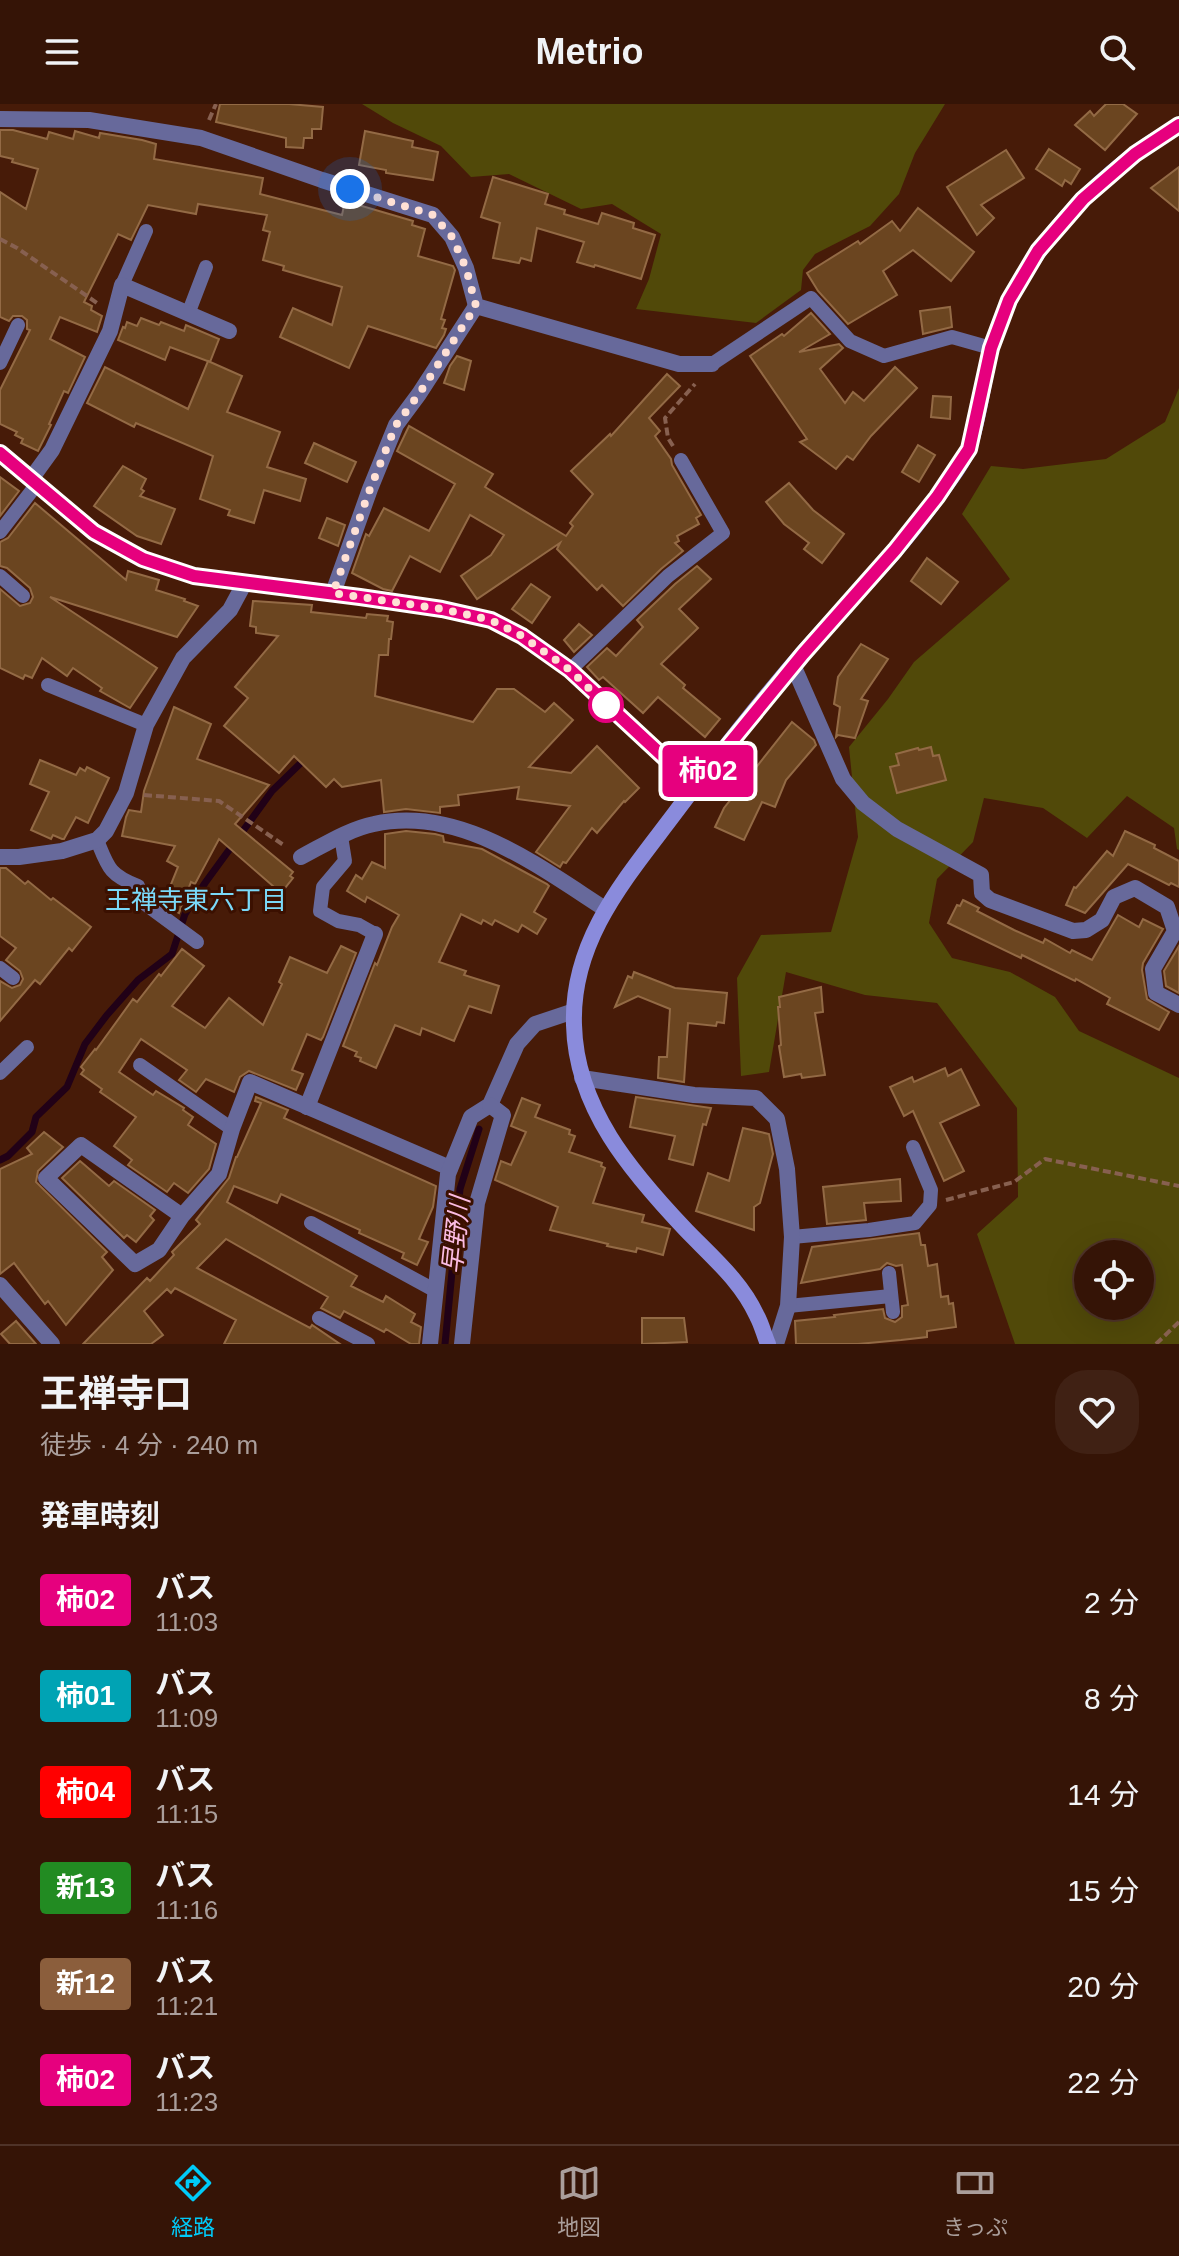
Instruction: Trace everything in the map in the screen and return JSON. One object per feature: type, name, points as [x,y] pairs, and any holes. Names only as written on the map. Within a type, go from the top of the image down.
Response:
[{"type":"street","points":[[0,119],[89,120],[201,138],[433,215],[452,237],[466,268],[476,306],[396,425],[333,593]]},
{"type":"street","points":[[768,1344],[757,1315],[728,1272],[635,1172],[600,1123],[582,1078],[573,1027],[576,987],[585,954],[605,909],[695,786],[793,665],[895,550],[937,497],[969,449],[991,348],[1009,300],[1038,251],[1083,199],[1135,154],[1179,125]]},
{"type":"street","points":[[34,481],[110,331],[122,285],[229,331]]},
{"type":"street","points":[[476,306],[679,364],[712,364]]},
{"type":"street","points":[[0,453],[94,532],[143,559],[194,576],[442,609],[491,620],[522,636],[570,670],[695,786]]},
{"type":"street","points":[[0,857],[62,851],[97,840],[106,831],[126,793],[146,725],[183,658],[230,610],[244,584]]},
{"type":"street","points":[[793,665],[843,779],[863,803],[897,829],[981,875],[982,893],[990,900],[1073,931],[1086,930],[1102,920],[1114,897],[1135,888],[1167,907],[1175,931],[1153,969],[1156,993],[1179,1005]]},
{"type":"street","points":[[301,857],[371,824],[394,820],[436,824],[467,831],[523,857],[605,909]]},
{"type":"street","points":[[307,1107],[375,934]]},
{"type":"street","points":[[430,1344],[450,1168],[471,1117],[490,1105],[517,1044],[535,1024],[574,1011]]},
{"type":"street","points":[[582,1078],[694,1095],[756,1098],[777,1119],[787,1169],[792,1237],[788,1306],[776,1344]]},
{"type":"street","points":[[182,1216],[81,1145],[46,1178],[135,1264],[159,1250],[182,1216],[219,1174],[250,1082],[450,1168]]},
{"type":"street","points":[[462,1344],[477,1203],[503,1115],[490,1105]]},
{"type":"street","points":[[0,1285],[52,1344]]},
{"type":"lane","points":[[122,285],[146,231]]},
{"type":"lane","points":[[188,314],[206,267]]},
{"type":"lane","points":[[712,364],[811,298],[850,341],[884,356],[952,337],[991,348]]},
{"type":"lane","points":[[0,363],[18,325]]},
{"type":"lane","points":[[570,670],[668,576],[723,533],[681,460]]},
{"type":"lane","points":[[0,532],[34,481]]},
{"type":"lane","points":[[0,576],[23,596]]},
{"type":"lane","points":[[48,685],[146,725]]},
{"type":"lane","points":[[341,836],[345,861],[323,887],[320,911],[375,934]]},
{"type":"lane","points":[[97,840],[108,869],[138,886],[140,900],[197,942]]},
{"type":"lane","points":[[0,968],[13,978]]},
{"type":"lane","points":[[0,1073],[27,1047]]},
{"type":"lane","points":[[140,1065],[232,1129]]},
{"type":"lane","points":[[792,1237],[915,1223],[930,1205],[931,1190],[913,1147]]},
{"type":"lane","points":[[311,1223],[436,1291]]},
{"type":"lane","points":[[889,1273],[893,1312]]},
{"type":"lane","points":[[788,1306],[891,1296]]},
{"type":"lane","points":[[319,1318],[368,1344]]},
{"type":"path","points":[[0,239],[115,316]]},
{"type":"path","points":[[681,460],[668,438],[665,418],[712,364]]},
{"type":"path","points":[[126,793],[219,801],[301,857]]},
{"type":"path","points":[[930,1205],[1014,1182],[1045,1159],[1179,1186]]},
{"type":"path","points":[[1156,1344],[1179,1322]]},
{"type":"shaded area","points":[[362,104],[945,104],[915,153],[899,194],[870,226],[815,254],[803,270],[801,290],[756,323],[636,309],[649,279],[661,234],[612,204],[581,209],[509,174],[471,177],[441,146]]},
{"type":"shaded area","points":[[1179,388],[1179,850],[1174,828],[1127,796],[1087,838],[1043,808],[984,798],[973,842],[937,879],[929,923],[952,958],[1010,972],[1055,997],[1079,1031],[1179,1078],[1179,1344],[1015,1344],[977,1234],[1018,1197],[1017,1108],[937,1003],[865,995],[786,972],[769,1072],[741,1076],[737,978],[761,935],[831,932],[858,837],[849,747],[914,662],[1010,579],[962,514],[991,466],[1023,469],[1106,459],[1165,422]]},
{"type":"building","points":[[220,104],[323,107],[321,129],[312,129],[312,138],[304,138],[303,148],[286,147],[286,138],[216,122]]},
{"type":"building","points":[[1106,104],[1123,104],[1137,114],[1105,150],[1075,125],[1090,111],[1094,116]]},
{"type":"building","points":[[0,130],[13,130],[47,139],[49,132],[73,139],[75,131],[99,138],[100,133],[142,140],[156,144],[154,159],[263,178],[260,194],[342,215],[345,201],[413,221],[412,225],[425,229],[418,256],[453,266],[455,270],[441,319],[445,320],[442,328],[446,329],[444,335],[436,348],[368,326],[349,368],[280,337],[293,308],[332,325],[342,287],[283,270],[284,266],[263,260],[270,232],[263,230],[267,215],[198,204],[196,214],[148,205],[131,240],[118,234],[84,302],[102,316],[97,332],[60,317],[50,339],[85,357],[68,393],[64,391],[38,451],[21,443],[23,439],[15,435],[17,432],[0,424],[0,390],[30,330],[22,316],[13,316],[9,321],[0,317],[0,192],[26,209],[38,169],[0,156]]},
{"type":"building","points":[[365,131],[413,141],[412,147],[438,152],[433,180],[386,173],[386,170],[359,165]]},
{"type":"building","points":[[1049,149],[1080,169],[1071,184],[1065,180],[1062,186],[1036,169]]},
{"type":"building","points":[[1006,150],[1024,178],[981,205],[994,218],[977,235],[947,187]]},
{"type":"building","points":[[1179,167],[1179,211],[1151,188]]},
{"type":"building","points":[[493,177],[548,194],[545,204],[565,210],[564,214],[598,224],[602,213],[634,223],[633,228],[655,235],[641,279],[577,262],[584,242],[537,228],[531,261],[521,258],[519,263],[493,258],[500,223],[481,217]]},
{"type":"building","points":[[918,208],[974,252],[951,281],[913,250],[883,271],[897,295],[848,324],[818,291],[807,273],[858,241],[860,244],[892,221],[900,231]]},
{"type":"building","points":[[950,307],[952,327],[923,334],[920,311]]},
{"type":"building","points":[[811,313],[830,334],[799,352],[839,344],[843,348],[820,369],[845,403],[853,392],[864,401],[895,367],[917,388],[871,436],[853,460],[847,456],[836,469],[800,442],[807,439],[750,356],[782,334],[784,336]]},
{"type":"building","points":[[141,318],[184,331],[186,325],[219,339],[210,362],[170,347],[165,360],[118,340],[127,322],[137,326]]},
{"type":"building","points":[[457,356],[471,361],[464,390],[444,383]]},
{"type":"building","points":[[208,361],[242,376],[227,412],[280,432],[267,467],[306,479],[300,501],[264,490],[254,523],[228,515],[230,510],[200,499],[213,456],[136,423],[134,427],[87,403],[105,367],[188,409]]},
{"type":"building","points":[[667,374],[680,386],[649,418],[660,431],[655,436],[701,515],[696,518],[699,524],[677,536],[679,541],[675,543],[683,551],[623,606],[602,585],[597,590],[557,549],[560,543],[477,599],[461,576],[491,555],[504,535],[470,515],[440,572],[410,556],[392,591],[352,573],[366,534],[369,536],[384,508],[429,531],[455,484],[397,451],[409,426],[493,474],[485,487],[566,536],[573,526],[570,523],[593,494],[571,471],[611,436]]},
{"type":"building","points":[[933,396],[951,397],[950,419],[931,417]]},
{"type":"building","points":[[314,443],[356,462],[347,482],[305,463]]},
{"type":"building","points":[[918,445],[935,455],[919,482],[902,472]]},
{"type":"building","points":[[123,466],[146,479],[140,496],[175,509],[161,544],[137,536],[94,506]]},
{"type":"building","points":[[0,477],[19,491],[0,516]]},
{"type":"building","points":[[789,483],[813,510],[844,534],[822,563],[804,549],[809,543],[784,524],[766,502]]},
{"type":"building","points":[[35,503],[126,580],[128,571],[159,580],[156,590],[198,606],[177,637],[50,597],[157,668],[130,708],[100,691],[102,688],[73,668],[67,676],[42,658],[32,678],[25,675],[23,679],[0,668],[0,589],[20,606],[30,603],[33,597],[30,588],[7,568],[0,566],[0,542],[8,538]]},
{"type":"building","points":[[327,518],[345,525],[338,546],[319,538]]},
{"type":"building","points":[[927,558],[958,582],[941,604],[911,581]]},
{"type":"building","points":[[697,566],[711,579],[679,609],[698,628],[661,664],[685,685],[683,688],[720,719],[705,737],[658,697],[643,713],[603,677],[599,680],[587,667],[607,648],[616,656],[643,627],[637,620]]},
{"type":"building","points":[[531,584],[550,597],[532,623],[512,609]]},
{"type":"building","points":[[253,601],[312,605],[311,612],[366,618],[367,614],[388,616],[387,621],[393,622],[391,639],[388,655],[379,655],[375,696],[473,722],[497,689],[514,689],[545,712],[554,703],[573,720],[529,767],[571,773],[597,746],[639,788],[597,833],[592,828],[560,867],[536,852],[570,806],[517,799],[519,787],[458,795],[459,805],[440,807],[440,813],[406,809],[384,812],[381,780],[342,787],[334,779],[326,787],[294,756],[279,773],[224,726],[248,698],[235,687],[278,636],[256,633],[256,627],[250,626]]},
{"type":"building","points":[[579,624],[592,635],[574,652],[564,640]]},
{"type":"building","points":[[861,644],[888,659],[861,699],[868,701],[855,738],[836,737],[840,707],[834,704],[838,677]]},
{"type":"building","points":[[174,707],[211,724],[197,759],[269,785],[235,824],[293,872],[290,876],[293,878],[281,893],[219,839],[195,884],[191,882],[179,913],[163,904],[178,867],[167,861],[175,846],[122,836],[129,810],[141,812],[144,791]]},
{"type":"building","points":[[792,722],[816,745],[786,780],[775,807],[762,802],[744,840],[715,827],[724,808]]},
{"type":"building","points":[[931,747],[933,756],[939,755],[946,780],[897,793],[890,767],[899,765],[896,754]]},
{"type":"building","points":[[40,760],[76,775],[80,768],[85,771],[87,767],[109,778],[88,823],[76,817],[64,839],[53,835],[51,839],[31,830],[49,792],[30,784]]},
{"type":"building","points":[[406,831],[435,834],[443,836],[444,842],[482,849],[547,884],[549,886],[534,912],[546,919],[537,934],[522,925],[518,932],[495,920],[492,925],[483,920],[481,924],[461,914],[439,962],[466,971],[464,975],[499,986],[491,1013],[469,1006],[454,1041],[422,1028],[420,1035],[395,1025],[376,1068],[360,1061],[361,1058],[355,1056],[357,1052],[343,1046],[375,963],[377,965],[399,915],[367,897],[365,902],[347,891],[356,875],[362,879],[372,862],[385,868],[385,834]]},
{"type":"building","points":[[1125,831],[1179,861],[1179,887],[1128,864],[1085,913],[1066,905],[1074,887],[1107,851],[1113,856]]},
{"type":"building","points":[[0,868],[6,868],[25,884],[28,881],[91,927],[40,984],[35,980],[0,1021],[0,981],[12,988],[20,985],[23,979],[20,971],[6,960],[16,948],[0,936]]},
{"type":"building","points":[[963,900],[1014,930],[1043,943],[1045,939],[1070,953],[1072,950],[1092,960],[1118,915],[1139,927],[1143,919],[1163,929],[1142,970],[1147,999],[1169,1012],[1159,1030],[1107,1004],[1110,998],[1076,979],[1022,955],[1021,958],[948,923]]},
{"type":"building","points":[[341,946],[356,953],[323,1037],[321,1040],[307,1034],[292,1070],[303,1074],[296,1090],[249,1071],[240,1077],[234,1092],[206,1079],[196,1092],[179,1080],[187,1070],[141,1039],[119,1072],[153,1095],[156,1091],[184,1108],[193,1117],[188,1125],[216,1144],[209,1169],[188,1193],[174,1183],[167,1192],[128,1165],[132,1160],[114,1146],[136,1117],[100,1092],[102,1089],[81,1074],[84,1070],[81,1067],[133,999],[137,1002],[182,949],[204,966],[172,1006],[205,1028],[229,998],[263,1025],[282,984],[279,982],[290,957],[327,973]]},
{"type":"building","points":[[1179,946],[1179,993],[1166,986],[1164,971]]},
{"type":"building","points":[[634,972],[675,988],[727,993],[724,1023],[717,1022],[716,1026],[688,1023],[684,1082],[658,1078],[659,1057],[667,1057],[670,1009],[638,996],[615,1007],[628,976],[632,978]]},
{"type":"building","points":[[821,987],[823,1012],[815,1013],[825,1075],[784,1077],[779,1046],[779,997]]},
{"type":"building","points":[[945,1068],[948,1076],[961,1069],[979,1105],[940,1123],[964,1171],[944,1181],[913,1111],[904,1116],[890,1087],[912,1077],[914,1082]]},
{"type":"building","points":[[256,1097],[288,1110],[284,1118],[436,1186],[433,1207],[419,1239],[428,1242],[417,1265],[402,1258],[404,1253],[359,1233],[360,1230],[281,1194],[277,1203],[234,1186],[227,1202],[357,1276],[351,1286],[383,1302],[386,1296],[415,1314],[411,1322],[421,1327],[419,1344],[411,1344],[386,1329],[384,1332],[344,1311],[340,1318],[321,1308],[328,1297],[226,1239],[197,1268],[310,1328],[312,1325],[340,1344],[224,1344],[236,1320],[175,1288],[171,1293],[167,1289],[144,1311],[163,1335],[151,1344],[83,1344],[147,1278],[150,1281],[174,1255],[172,1252],[200,1224],[196,1220],[229,1178],[261,1103],[255,1101]]},
{"type":"building","points":[[636,1097],[711,1108],[706,1125],[703,1124],[693,1165],[669,1159],[675,1136],[630,1127]]},
{"type":"building","points":[[522,1098],[540,1105],[535,1117],[570,1130],[569,1134],[575,1136],[569,1152],[602,1163],[601,1166],[605,1168],[593,1203],[644,1215],[642,1222],[670,1229],[663,1255],[637,1248],[636,1252],[607,1246],[550,1230],[558,1207],[495,1180],[501,1161],[511,1165],[526,1132],[511,1126]]},
{"type":"building","points":[[743,1128],[769,1134],[773,1154],[760,1203],[754,1207],[754,1230],[696,1211],[708,1173],[729,1181]]},
{"type":"building","points":[[44,1132],[63,1147],[38,1171],[36,1182],[107,1252],[102,1257],[113,1270],[66,1325],[48,1301],[45,1304],[14,1263],[0,1274],[0,1169],[32,1154],[27,1148]]},
{"type":"building","points":[[80,1161],[109,1186],[114,1181],[155,1210],[150,1216],[154,1220],[136,1242],[127,1235],[124,1238],[62,1178]]},
{"type":"building","points":[[900,1179],[901,1201],[864,1203],[866,1220],[827,1224],[823,1187]]},
{"type":"building","points":[[919,1233],[921,1245],[925,1245],[928,1266],[937,1264],[941,1297],[948,1296],[949,1304],[953,1303],[956,1327],[927,1331],[927,1337],[901,1340],[796,1344],[795,1321],[883,1309],[885,1318],[895,1322],[902,1317],[902,1306],[908,1305],[902,1265],[887,1263],[880,1269],[801,1283],[812,1247]]},
{"type":"building","points":[[642,1318],[684,1318],[687,1342],[642,1344]]},
{"type":"building","points":[[16,1321],[36,1344],[10,1344],[1,1334]]},
{"type":"waterway","points":[[0,1160],[32,1132],[36,1117],[67,1087],[85,1044],[107,1015],[138,980],[172,954],[185,914],[205,883],[272,791],[307,757]]},
{"type":"waterway","name":"早野川","points":[[445,1344],[460,1189],[479,1129]]},
{"type":"bus line","name":"柿02","points":[[0,453],[94,532],[143,559],[194,576],[442,609],[491,620],[522,636],[570,670],[695,786],[803,654],[895,550],[937,497],[969,449],[991,348],[1009,300],[1038,251],[1083,199],[1135,154],[1179,125]]},
{"type":"district","name":"王禅寺東六丁目","points":[[196,900]]},
{"type":"route","points":[[350,189],[433,215],[452,237],[466,268],[476,306],[396,425],[333,593],[442,609],[491,620],[522,636],[570,670],[606,705]]}]
